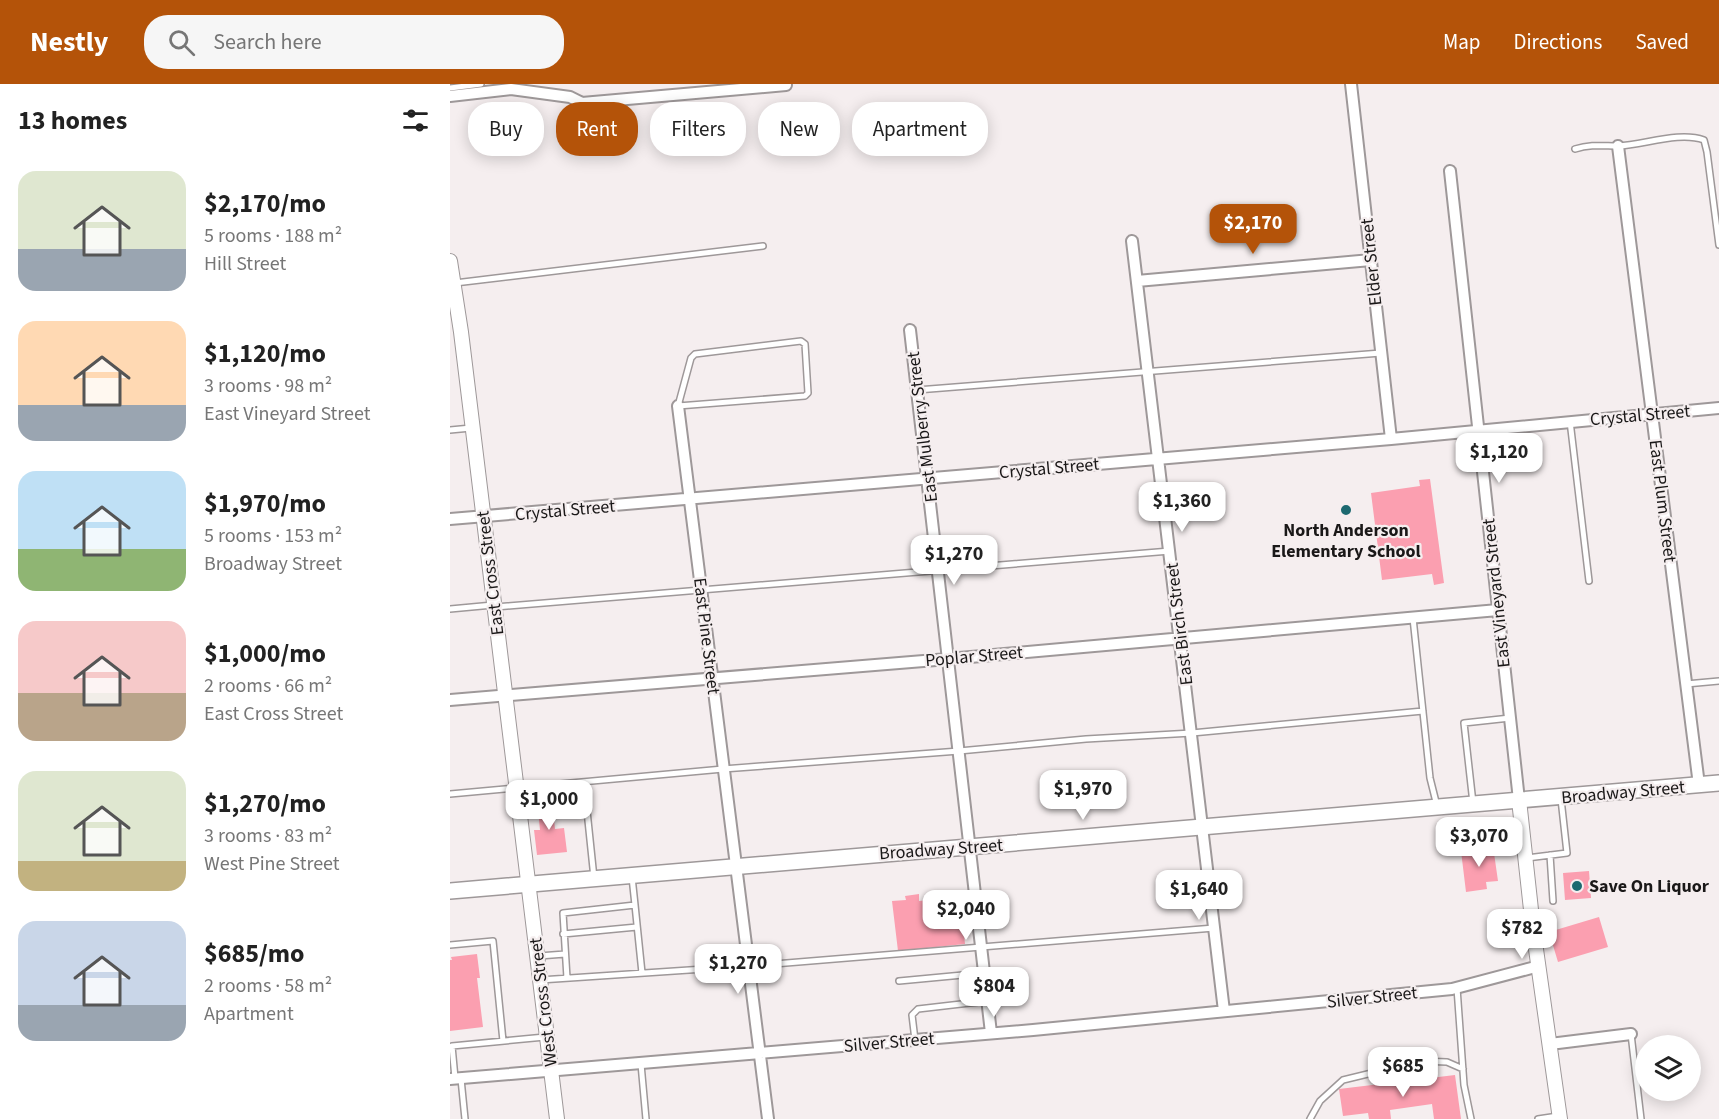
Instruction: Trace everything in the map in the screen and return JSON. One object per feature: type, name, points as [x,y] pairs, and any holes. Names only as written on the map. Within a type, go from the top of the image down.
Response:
[{"type":"main road","name":"Broadway Street","points":[[450,891],[1719,783]]},
{"type":"street","name":"Elder Street","points":[[1351,84],[1391,439]]},
{"type":"street","points":[[450,96],[511,89],[570,97],[582,103],[786,85]]},
{"type":"street","name":"East Plum Street","points":[[1618,146],[1699,785]]},
{"type":"street","name":"East Vineyard Street","points":[[1450,171],[1519,800]]},
{"type":"street","name":"East Birch Street","points":[[1132,241],[1224,1011]]},
{"type":"street","points":[[1137,281],[1371,260]]},
{"type":"street","name":"East Cross Street","points":[[450,265],[454,284],[456,333],[472,428],[528,885]]},
{"type":"street","name":"East Mulberry Street","points":[[910,330],[991,1032]]},
{"type":"street","name":"East Pine Street","points":[[678,406],[768,1119]]},
{"type":"street","name":"Crystal Street","points":[[450,519],[1391,439],[1719,408]]},
{"type":"street","name":"Poplar Street","points":[[450,699],[948,659],[1498,610]]},
{"type":"street","points":[[1519,800],[1560,1117]]},
{"type":"street","name":"West Cross Street","points":[[528,885],[557,1119]]},
{"type":"street","name":"Silver Street","points":[[455,1078],[1033,1030],[1457,988],[1539,966]]},
{"type":"street","points":[[1550,1044],[1631,1034]]},
{"type":"lane","points":[[450,88],[481,84]]},
{"type":"lane","points":[[1575,149],[1601,144],[1618,146],[1687,137],[1704,140],[1719,245]]},
{"type":"lane","points":[[454,284],[762,246]]},
{"type":"lane","points":[[801,341],[805,344],[808,393],[805,396],[678,406],[691,358],[695,354],[801,341]]},
{"type":"lane","points":[[917,390],[1381,353]]},
{"type":"lane","points":[[1570,421],[1589,581]]},
{"type":"lane","points":[[450,430],[472,428]]},
{"type":"lane","points":[[450,609],[1170,551]]},
{"type":"lane","points":[[1413,618],[1430,778],[1438,807]]},
{"type":"lane","points":[[1686,684],[1719,681]]},
{"type":"lane","points":[[450,794],[723,769],[959,752],[1086,739],[1192,733],[1423,711]]},
{"type":"lane","points":[[1473,804],[1464,723],[1510,718]]},
{"type":"lane","points":[[584,782],[594,879]]},
{"type":"lane","points":[[1525,858],[1568,853],[1561,797]]},
{"type":"lane","points":[[1550,855],[1553,901]]},
{"type":"lane","points":[[632,876],[642,973]]},
{"type":"lane","points":[[567,978],[563,913],[635,905]]},
{"type":"lane","points":[[563,934],[637,927]]},
{"type":"lane","points":[[540,980],[749,966],[1214,928]]},
{"type":"lane","points":[[450,945],[494,941],[503,1041]]},
{"type":"lane","points":[[537,956],[565,954]]},
{"type":"lane","points":[[899,981],[984,973]]},
{"type":"lane","points":[[1457,988],[1464,1085],[1471,1119]]},
{"type":"lane","points":[[915,1040],[912,1015],[914,1011],[988,1001]]},
{"type":"lane","points":[[1631,1034],[1641,1119]]},
{"type":"lane","points":[[465,1119],[455,1078],[451,1046],[547,1037]]},
{"type":"lane","points":[[1310,1119],[1320,1101],[1342,1080],[1421,1061],[1447,1062],[1463,1069]]},
{"type":"lane","points":[[641,1064],[646,1119]]},
{"type":"lane","points":[[1538,1119],[1560,1117]]},
{"type":"building","points":[[1430,479],[1444,583],[1434,585],[1432,574],[1382,580],[1371,493],[1420,486],[1419,480]]},
{"type":"building","points":[[552,799],[555,829],[564,828],[567,852],[537,855],[534,830],[540,830],[537,800]]},
{"type":"building","points":[[1493,846],[1498,881],[1486,882],[1487,889],[1466,892],[1461,851]]},
{"type":"building","name":"Save On Liquor","points":[[1589,871],[1591,898],[1565,900],[1563,873]]},
{"type":"building","points":[[919,894],[919,901],[954,897],[957,926],[963,925],[965,944],[898,951],[892,901],[906,900],[905,896]]},
{"type":"building","points":[[1599,917],[1608,947],[1558,962],[1549,932]]},
{"type":"building","points":[[477,954],[480,978],[477,978],[483,1027],[450,1031],[451,957]]},
{"type":"building","points":[[1455,1075],[1461,1119],[1434,1119],[1432,1104],[1390,1110],[1391,1119],[1369,1119],[1368,1113],[1343,1116],[1339,1089]]},
{"type":"place","name":"North Anderson Elementary School","points":[[1346,510]]},
{"type":"place","name":"Save On Liquor","points":[[1577,886]]}]
